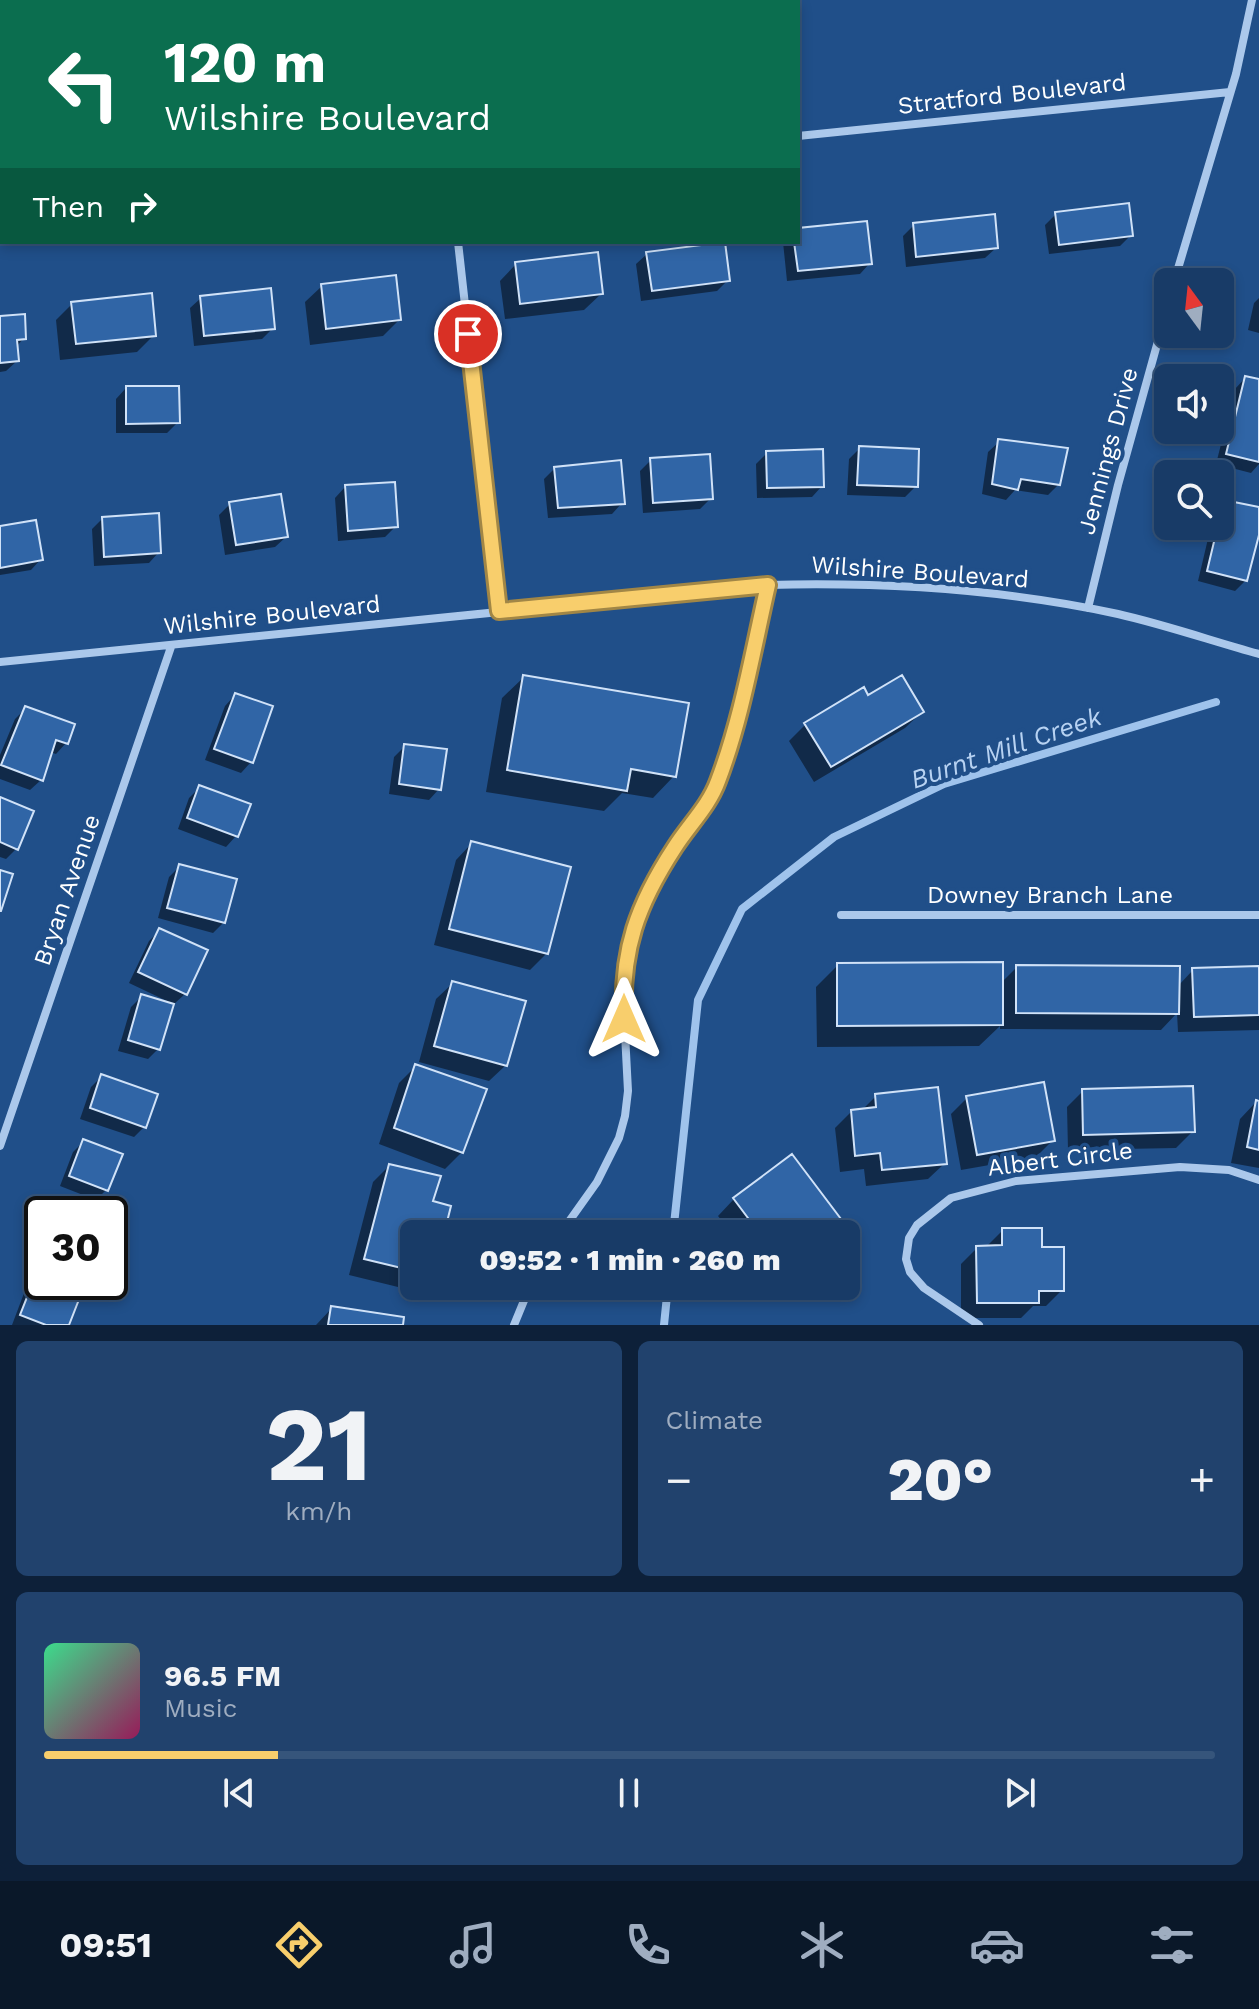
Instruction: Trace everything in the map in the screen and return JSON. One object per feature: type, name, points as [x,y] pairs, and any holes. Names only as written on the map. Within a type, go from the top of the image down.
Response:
[{"type":"street","points":[[1178,268],[1230,92],[1252,0]]},
{"type":"street","name":"Stratford Boulevard","points":[[800,136],[1230,92]]},
{"type":"street","points":[[458,244],[499,611]]},
{"type":"street","name":"Jennings Drive","points":[[1088,608],[1156,348]]},
{"type":"street","name":"Wilshire Boulevard","points":[[0,662],[768,585],[837,584],[947,589],[1088,608],[1259,654]]},
{"type":"street","points":[[570,1220],[597,1182],[619,1138],[625,1116],[628,1091],[623,995],[628,943],[654,881],[706,805],[718,782],[741,705],[768,585]]},
{"type":"street","name":"Bryan Avenue","points":[[0,1146],[171,647]]},
{"type":"street","name":"Downey Branch Lane","points":[[841,915],[1259,915]]},
{"type":"street","name":"Albert Circle","points":[[979,1325],[924,1288],[910,1272],[906,1259],[906,1248],[917,1225],[951,1198],[1016,1181],[1180,1167],[1229,1170],[1259,1180]]},
{"type":"street","points":[[514,1325],[524,1300]]},
{"type":"building","points":[[1129,203],[1133,236],[1059,245],[1055,212]]},
{"type":"building","points":[[995,214],[998,248],[916,257],[913,223]]},
{"type":"building","points":[[867,221],[872,264],[798,271],[794,244],[800,244],[800,228]]},
{"type":"building","points":[[725,244],[730,281],[652,291],[646,252]]},
{"type":"building","points":[[598,252],[603,294],[520,304],[515,262]]},
{"type":"building","points":[[396,275],[401,320],[326,329],[321,284]]},
{"type":"building","points":[[271,288],[275,329],[204,336],[200,296]]},
{"type":"building","points":[[152,293],[156,336],[76,344],[71,302]]},
{"type":"building","points":[[25,314],[26,339],[17,340],[19,361],[0,363],[0,316]]},
{"type":"building","points":[[1245,376],[1259,379],[1259,462],[1226,454],[1228,444],[1234,444],[1234,421]]},
{"type":"building","points":[[126,386],[179,386],[180,423],[126,424]]},
{"type":"building","points":[[998,439],[1068,448],[1060,485],[1021,479],[1018,490],[992,484]]},
{"type":"building","points":[[859,446],[919,449],[918,487],[857,485]]},
{"type":"building","points":[[823,449],[824,487],[767,488],[766,451]]},
{"type":"building","points":[[710,454],[713,499],[653,503],[650,458]]},
{"type":"building","points":[[621,460],[625,504],[558,508],[554,467]]},
{"type":"building","points":[[395,482],[398,527],[348,531],[345,485]]},
{"type":"building","points":[[281,494],[288,537],[236,545],[229,502]]},
{"type":"building","points":[[1234,502],[1259,507],[1259,535],[1247,581],[1207,571],[1214,540],[1234,540]]},
{"type":"building","points":[[159,513],[161,553],[104,557],[102,517]]},
{"type":"building","points":[[36,520],[43,560],[0,568],[0,526]]},
{"type":"building","points":[[523,675],[689,703],[676,777],[631,769],[627,791],[507,770]]},
{"type":"building","points":[[902,675],[924,712],[831,767],[804,723],[864,687],[868,695]]},
{"type":"building","points":[[235,693],[273,706],[253,763],[214,749]]},
{"type":"building","points":[[25,706],[75,724],[68,744],[56,740],[43,781],[1,765]]},
{"type":"building","points":[[404,744],[447,749],[441,790],[399,784]]},
{"type":"building","points":[[199,785],[251,804],[238,837],[187,818]]},
{"type":"building","points":[[0,797],[34,811],[18,850],[0,842]]},
{"type":"building","points":[[471,841],[571,867],[548,954],[449,929]]},
{"type":"building","points":[[179,864],[237,879],[225,923],[167,908]]},
{"type":"building","points":[[0,870],[13,874],[1,911],[0,911]]},
{"type":"building","points":[[159,928],[208,950],[187,995],[138,972]]},
{"type":"building","points":[[1003,962],[1003,1025],[837,1026],[837,963]]},
{"type":"building","points":[[1016,965],[1180,966],[1179,1014],[1016,1013]]},
{"type":"building","points":[[1259,966],[1259,1015],[1194,1017],[1192,968]]},
{"type":"building","points":[[452,981],[526,1001],[507,1066],[434,1046]]},
{"type":"building","points":[[141,994],[174,1004],[160,1050],[128,1040]]},
{"type":"building","points":[[415,1064],[487,1089],[463,1153],[394,1128]]},
{"type":"building","points":[[101,1074],[158,1094],[146,1128],[90,1108]]},
{"type":"building","points":[[1044,1082],[1055,1141],[977,1155],[966,1096]]},
{"type":"building","points":[[1193,1086],[1195,1132],[1083,1135],[1082,1089]]},
{"type":"building","points":[[938,1087],[947,1164],[882,1170],[880,1153],[855,1156],[851,1110],[876,1107],[875,1094]]},
{"type":"building","points":[[1256,1100],[1259,1101],[1259,1150],[1247,1147]]},
{"type":"building","points":[[83,1139],[123,1154],[108,1191],[69,1176]]},
{"type":"building","points":[[792,1154],[842,1220],[750,1220],[733,1198]]},
{"type":"building","points":[[389,1164],[441,1176],[433,1201],[451,1206],[448,1220],[400,1220],[400,1268],[364,1259]]},
{"type":"building","points":[[1002,1228],[1042,1228],[1042,1247],[1064,1247],[1064,1291],[1039,1291],[1039,1303],[977,1303],[976,1246],[1002,1245]]},
{"type":"building","points":[[26,1300],[79,1300],[69,1325],[46,1325],[20,1315]]},
{"type":"building","points":[[331,1306],[404,1317],[403,1325],[328,1325]]},
{"type":"waterway","name":"Burnt Mill Creek","points":[[674,1220],[698,1000],[742,909],[834,837],[944,784],[1216,702]]},
{"type":"waterway","name":"Burnt Mill Creek","points":[[664,1325],[667,1300]]},
{"type":"route","points":[[468,334],[499,611],[768,585],[741,705],[718,782],[706,805],[654,881],[628,943],[624,1019]]}]
